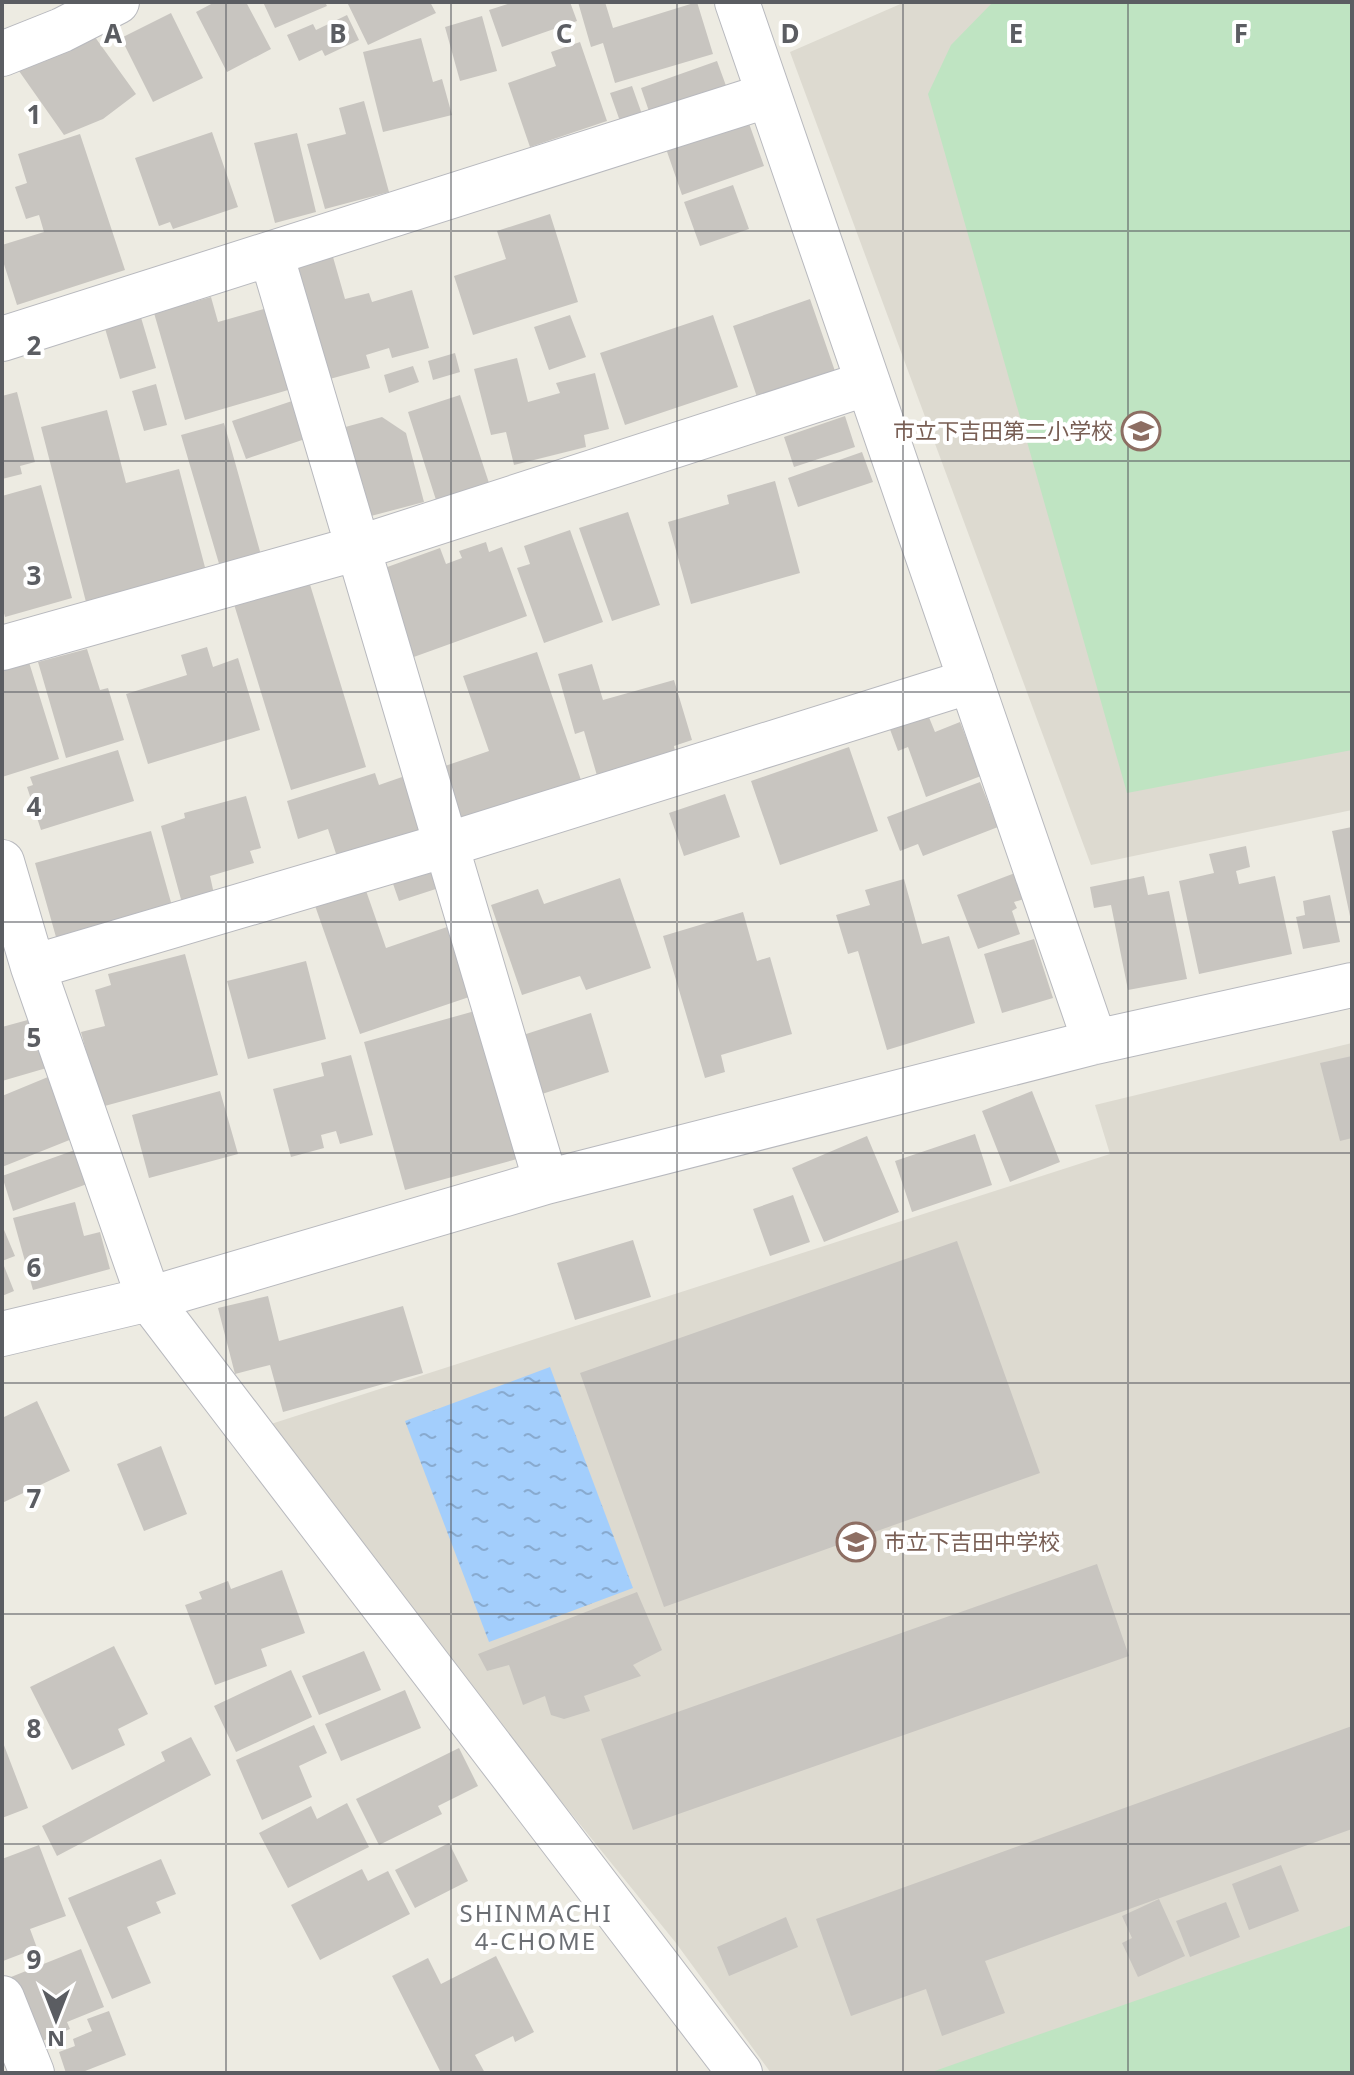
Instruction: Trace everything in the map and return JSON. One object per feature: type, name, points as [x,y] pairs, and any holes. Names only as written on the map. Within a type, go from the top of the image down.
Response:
[{"type":"street","points":[[2,54],[62,30],[117,2]]},
{"type":"street","points":[[737,2],[1095,1042]]},
{"type":"street","points":[[2,339],[769,95]]},
{"type":"street","points":[[271,254],[546,1182]]},
{"type":"street","points":[[2,648],[358,548],[868,383]]},
{"type":"street","points":[[33,967],[446,845],[971,681]]},
{"type":"street","points":[[2,862],[33,967],[149,1299],[740,2073]]},
{"type":"street","points":[[2,1334],[149,1299],[546,1182],[1095,1042],[1352,985]]},
{"type":"street","points":[[2,1998],[32,2073]]},
{"type":"shaded area","name":"市立下吉田第二小学校","points":[[905,2],[1352,2],[1352,810],[1091,865],[790,52]]},
{"type":"shaded area","name":"市立下吉田中学校","points":[[1352,1043],[1352,2073],[771,2073],[676,1943],[447,1660],[271,1424],[1110,1154],[1095,1105]]},
{"type":"green space","name":"市立下吉田第二小学校","points":[[993,2],[1352,2],[1352,750],[1127,793],[928,94],[951,45]]},
{"type":"green space","points":[[1352,1925],[1352,2073],[929,2073]]},
{"type":"water","points":[[550,1367],[633,1588],[489,1642],[405,1421]]},
{"type":"building","points":[[215,2],[246,2],[271,49],[227,72],[196,12]]},
{"type":"building","points":[[263,2],[325,2],[327,6],[275,28]]},
{"type":"building","points":[[347,2],[430,2],[436,13],[368,45]]},
{"type":"building","points":[[514,2],[570,2],[577,21],[502,47],[489,10]]},
{"type":"building","points":[[578,2],[605,2],[613,28],[697,2],[713,54],[615,83],[603,43],[591,47]]},
{"type":"building","points":[[171,13],[203,78],[153,102],[121,38]]},
{"type":"building","points":[[347,15],[359,40],[325,56],[322,50],[299,61],[287,35],[313,24],[316,30]]},
{"type":"building","points":[[482,16],[497,71],[460,81],[445,27]]},
{"type":"building","points":[[87,26],[136,94],[103,119],[64,135],[19,71],[45,61],[33,47]]},
{"type":"building","points":[[421,38],[433,82],[442,79],[452,115],[383,132],[363,52]]},
{"type":"building","points":[[580,42],[607,121],[530,147],[508,83],[556,66],[551,52]]},
{"type":"building","points":[[717,61],[729,94],[652,120],[641,88]]},
{"type":"building","points":[[632,86],[643,117],[621,124],[610,93]]},
{"type":"building","points":[[364,101],[389,192],[325,209],[307,144],[346,134],[339,108]]},
{"type":"building","points":[[745,112],[764,166],[682,195],[663,140]]},
{"type":"building","points":[[212,132],[238,207],[173,229],[170,222],[159,226],[135,158]]},
{"type":"building","points":[[297,133],[316,212],[275,223],[254,143]]},
{"type":"building","points":[[80,134],[125,270],[17,305],[2,258],[2,245],[44,232],[39,215],[26,219],[15,187],[27,183],[18,154]]},
{"type":"building","points":[[733,185],[749,229],[700,246],[684,202]]},
{"type":"building","points":[[550,214],[578,302],[473,335],[454,276],[506,259],[497,231]]},
{"type":"building","points":[[331,250],[345,299],[369,293],[372,302],[412,290],[429,348],[392,358],[389,348],[366,355],[370,368],[326,380],[293,261]]},
{"type":"building","points":[[211,297],[218,322],[271,307],[295,388],[185,420],[154,313]]},
{"type":"building","points":[[810,299],[837,377],[759,403],[733,326]]},
{"type":"building","points":[[137,304],[156,368],[120,379],[101,315]]},
{"type":"building","points":[[570,315],[586,357],[549,370],[534,327]]},
{"type":"building","points":[[713,315],[738,387],[625,425],[600,353]]},
{"type":"building","points":[[455,353],[460,372],[433,380],[428,361]]},
{"type":"building","points":[[517,358],[528,402],[560,393],[556,383],[595,373],[609,429],[584,435],[586,447],[514,465],[506,432],[491,435],[474,369]]},
{"type":"building","points":[[413,366],[419,382],[389,393],[384,375]]},
{"type":"building","points":[[156,384],[167,425],[144,431],[132,391]]},
{"type":"building","points":[[17,392],[35,462],[20,466],[22,474],[2,479],[2,396]]},
{"type":"building","points":[[460,395],[489,483],[436,500],[408,412]]},
{"type":"building","points":[[301,398],[314,436],[246,459],[232,421]]},
{"type":"building","points":[[107,410],[126,483],[179,469],[206,571],[86,602],[41,427]]},
{"type":"building","points":[[845,416],[855,447],[794,467],[784,437]]},
{"type":"building","points":[[382,417],[406,433],[424,502],[371,516],[363,485],[354,488],[338,429]]},
{"type":"building","points":[[224,423],[261,555],[220,567],[181,435]]},
{"type":"building","points":[[862,452],[873,482],[798,507],[788,478]]},
{"type":"building","points":[[775,481],[800,573],[691,604],[668,522],[729,504],[727,495]]},
{"type":"building","points":[[41,485],[72,598],[5,617],[2,606],[2,496]]},
{"type":"building","points":[[628,512],[660,605],[612,621],[579,528]]},
{"type":"building","points":[[570,530],[603,622],[544,643],[517,568],[530,564],[524,546]]},
{"type":"building","points":[[486,542],[489,552],[502,547],[527,616],[411,658],[379,570],[440,548],[446,564],[462,558],[459,551]]},
{"type":"building","points":[[308,578],[366,767],[291,790],[233,601]]},
{"type":"building","points":[[207,647],[213,667],[238,658],[260,730],[148,764],[126,694],[187,675],[181,655]]},
{"type":"building","points":[[87,649],[100,690],[108,688],[124,740],[66,758],[38,662]]},
{"type":"building","points":[[537,652],[582,783],[461,824],[442,767],[489,751],[463,676]]},
{"type":"building","points":[[28,659],[59,759],[2,777],[2,667]]},
{"type":"building","points":[[592,664],[603,700],[674,680],[692,740],[674,746],[676,756],[598,779],[584,731],[575,734],[558,674]]},
{"type":"building","points":[[926,710],[935,732],[960,722],[981,776],[926,797],[908,747],[898,751],[888,724]]},
{"type":"building","points":[[849,747],[878,831],[780,865],[751,781]]},
{"type":"building","points":[[118,750],[134,801],[41,830],[27,787],[33,785],[30,777]]},
{"type":"building","points":[[375,773],[379,785],[405,776],[424,836],[339,863],[328,829],[298,839],[287,801]]},
{"type":"building","points":[[980,782],[998,827],[923,856],[918,844],[900,851],[887,817]]},
{"type":"building","points":[[725,794],[740,837],[684,856],[669,813]]},
{"type":"building","points":[[246,796],[261,848],[250,851],[254,863],[210,876],[214,894],[182,903],[161,826],[185,818],[184,813]]},
{"type":"building","points":[[1352,827],[1352,921],[1351,921],[1332,831]]},
{"type":"building","points":[[151,831],[174,913],[112,921],[56,937],[35,863]]},
{"type":"building","points":[[1246,846],[1250,867],[1236,871],[1239,884],[1275,876],[1292,954],[1199,974],[1179,881],[1214,873],[1209,854]]},
{"type":"building","points":[[438,863],[445,886],[399,901],[391,878]]},
{"type":"building","points":[[1015,873],[1024,899],[1014,902],[1017,908],[1012,911],[1020,934],[978,949],[957,895]]},
{"type":"building","points":[[1144,876],[1148,895],[1169,891],[1187,979],[1128,990],[1111,905],[1094,908],[1090,887]]},
{"type":"building","points":[[620,878],[651,968],[586,990],[580,976],[522,995],[491,905],[538,889],[544,904]]},
{"type":"building","points":[[904,879],[922,944],[949,936],[975,1023],[887,1050],[858,951],[848,954],[836,915],[870,905],[865,890]]},
{"type":"building","points":[[363,882],[386,948],[450,926],[475,995],[360,1034],[313,900]]},
{"type":"building","points":[[1330,895],[1340,942],[1303,949],[1296,917],[1305,915],[1303,901]]},
{"type":"building","points":[[743,912],[757,961],[770,957],[792,1034],[721,1055],[725,1072],[705,1078],[663,936]]},
{"type":"building","points":[[1034,939],[1053,998],[1002,1013],[984,954]]},
{"type":"building","points":[[185,954],[218,1075],[101,1107],[81,1032],[105,1026],[95,990],[111,985],[108,974]]},
{"type":"building","points":[[306,961],[326,1039],[248,1059],[227,981]]},
{"type":"building","points":[[482,1009],[524,1157],[405,1190],[364,1042]]},
{"type":"building","points":[[591,1013],[609,1072],[539,1095],[520,1036]]},
{"type":"building","points":[[35,1018],[50,1067],[2,1081],[2,1027]]},
{"type":"building","points":[[351,1055],[373,1135],[340,1144],[336,1131],[321,1135],[324,1148],[291,1157],[273,1089],[324,1076],[321,1063]]},
{"type":"building","points":[[1352,1056],[1352,1138],[1340,1141],[1320,1063]]},
{"type":"building","points":[[48,1077],[72,1139],[2,1167],[2,1096]]},
{"type":"building","points":[[220,1091],[238,1154],[149,1178],[132,1115]]},
{"type":"building","points":[[1032,1091],[1060,1162],[1010,1182],[982,1111]]},
{"type":"building","points":[[975,1134],[992,1185],[912,1212],[895,1161]]},
{"type":"building","points":[[867,1136],[899,1212],[824,1242],[792,1168]]},
{"type":"building","points":[[75,1150],[87,1184],[13,1211],[2,1176]]},
{"type":"building","points":[[793,1195],[810,1242],[770,1256],[753,1209]]},
{"type":"building","points":[[75,1202],[84,1236],[100,1232],[110,1269],[33,1290],[13,1218]]},
{"type":"building","points":[[2,1225],[15,1256],[2,1261]]},
{"type":"building","points":[[633,1240],[651,1297],[575,1320],[557,1263]]},
{"type":"building","points":[[957,1241],[1040,1473],[664,1607],[580,1373]]},
{"type":"building","points":[[2,1261],[14,1291],[2,1296]]},
{"type":"building","points":[[268,1296],[279,1341],[403,1306],[423,1373],[283,1412],[270,1365],[235,1374],[218,1308]]},
{"type":"building","points":[[37,1401],[70,1471],[2,1503],[2,1418]]},
{"type":"building","points":[[161,1446],[187,1514],[144,1531],[117,1464]]},
{"type":"building","points":[[1097,1564],[1129,1656],[633,1830],[601,1739]]},
{"type":"building","points":[[282,1570],[305,1633],[261,1649],[267,1666],[215,1685],[185,1605],[202,1599],[199,1592],[228,1581],[231,1589]]},
{"type":"building","points":[[637,1592],[662,1650],[633,1665],[641,1676],[584,1696],[590,1711],[564,1719],[551,1715],[545,1696],[523,1705],[509,1665],[487,1671],[478,1654]]},
{"type":"building","points":[[114,1646],[148,1714],[118,1729],[125,1745],[72,1770],[30,1687]]},
{"type":"building","points":[[364,1651],[381,1690],[319,1715],[302,1676]]},
{"type":"building","points":[[291,1670],[312,1717],[236,1752],[214,1706]]},
{"type":"building","points":[[405,1690],[421,1728],[341,1761],[325,1724]]},
{"type":"building","points":[[314,1725],[327,1753],[299,1766],[312,1797],[262,1820],[236,1760]]},
{"type":"building","points":[[1352,1726],[1352,1829],[985,1961],[1005,2013],[942,2036],[926,1989],[851,2016],[816,1919]]},
{"type":"building","points":[[191,1737],[211,1775],[57,1856],[42,1826],[165,1761],[161,1752]]},
{"type":"building","points":[[2,1740],[28,1808],[2,1818]]},
{"type":"building","points":[[459,1748],[478,1786],[438,1806],[442,1814],[379,1845],[356,1799]]},
{"type":"building","points":[[347,1803],[369,1847],[288,1888],[259,1833],[311,1806],[317,1819]]},
{"type":"building","points":[[449,1843],[468,1881],[415,1908],[395,1870]]},
{"type":"building","points":[[39,1845],[66,1916],[30,1929],[37,1948],[3,1961],[2,1859]]},
{"type":"building","points":[[161,1859],[176,1894],[156,1902],[161,1913],[127,1927],[151,1983],[112,1999],[68,1898]]},
{"type":"building","points":[[1281,1865],[1299,1911],[1249,1930],[1232,1884]]},
{"type":"building","points":[[362,1869],[368,1881],[388,1871],[410,1914],[320,1960],[291,1905]]},
{"type":"building","points":[[1159,1899],[1185,1956],[1138,1977],[1122,1943],[1132,1938],[1122,1916]]},
{"type":"building","points":[[1226,1902],[1240,1937],[1190,1957],[1176,1921]]},
{"type":"building","points":[[786,1917],[798,1947],[729,1976],[717,1947]]},
{"type":"building","points":[[81,1949],[104,2007],[67,2022],[70,2029],[38,2043],[11,1977]]},
{"type":"building","points":[[496,1956],[534,2032],[515,2042],[513,2036],[475,2055],[485,2073],[441,2073],[392,1976],[428,1958],[441,1984]]},
{"type":"building","points":[[109,2011],[126,2055],[80,2073],[66,2073],[59,2052],[75,2046],[73,2039],[92,2031],[87,2019]]},
{"type":"place","name":"市立下吉田第二小学校","points":[[1141,431]]},
{"type":"place","name":"市立下吉田中学校","points":[[856,1542]]},
{"type":"district","name":"SHINMACHI 4-CHOME","points":[[536,1928]]}]
